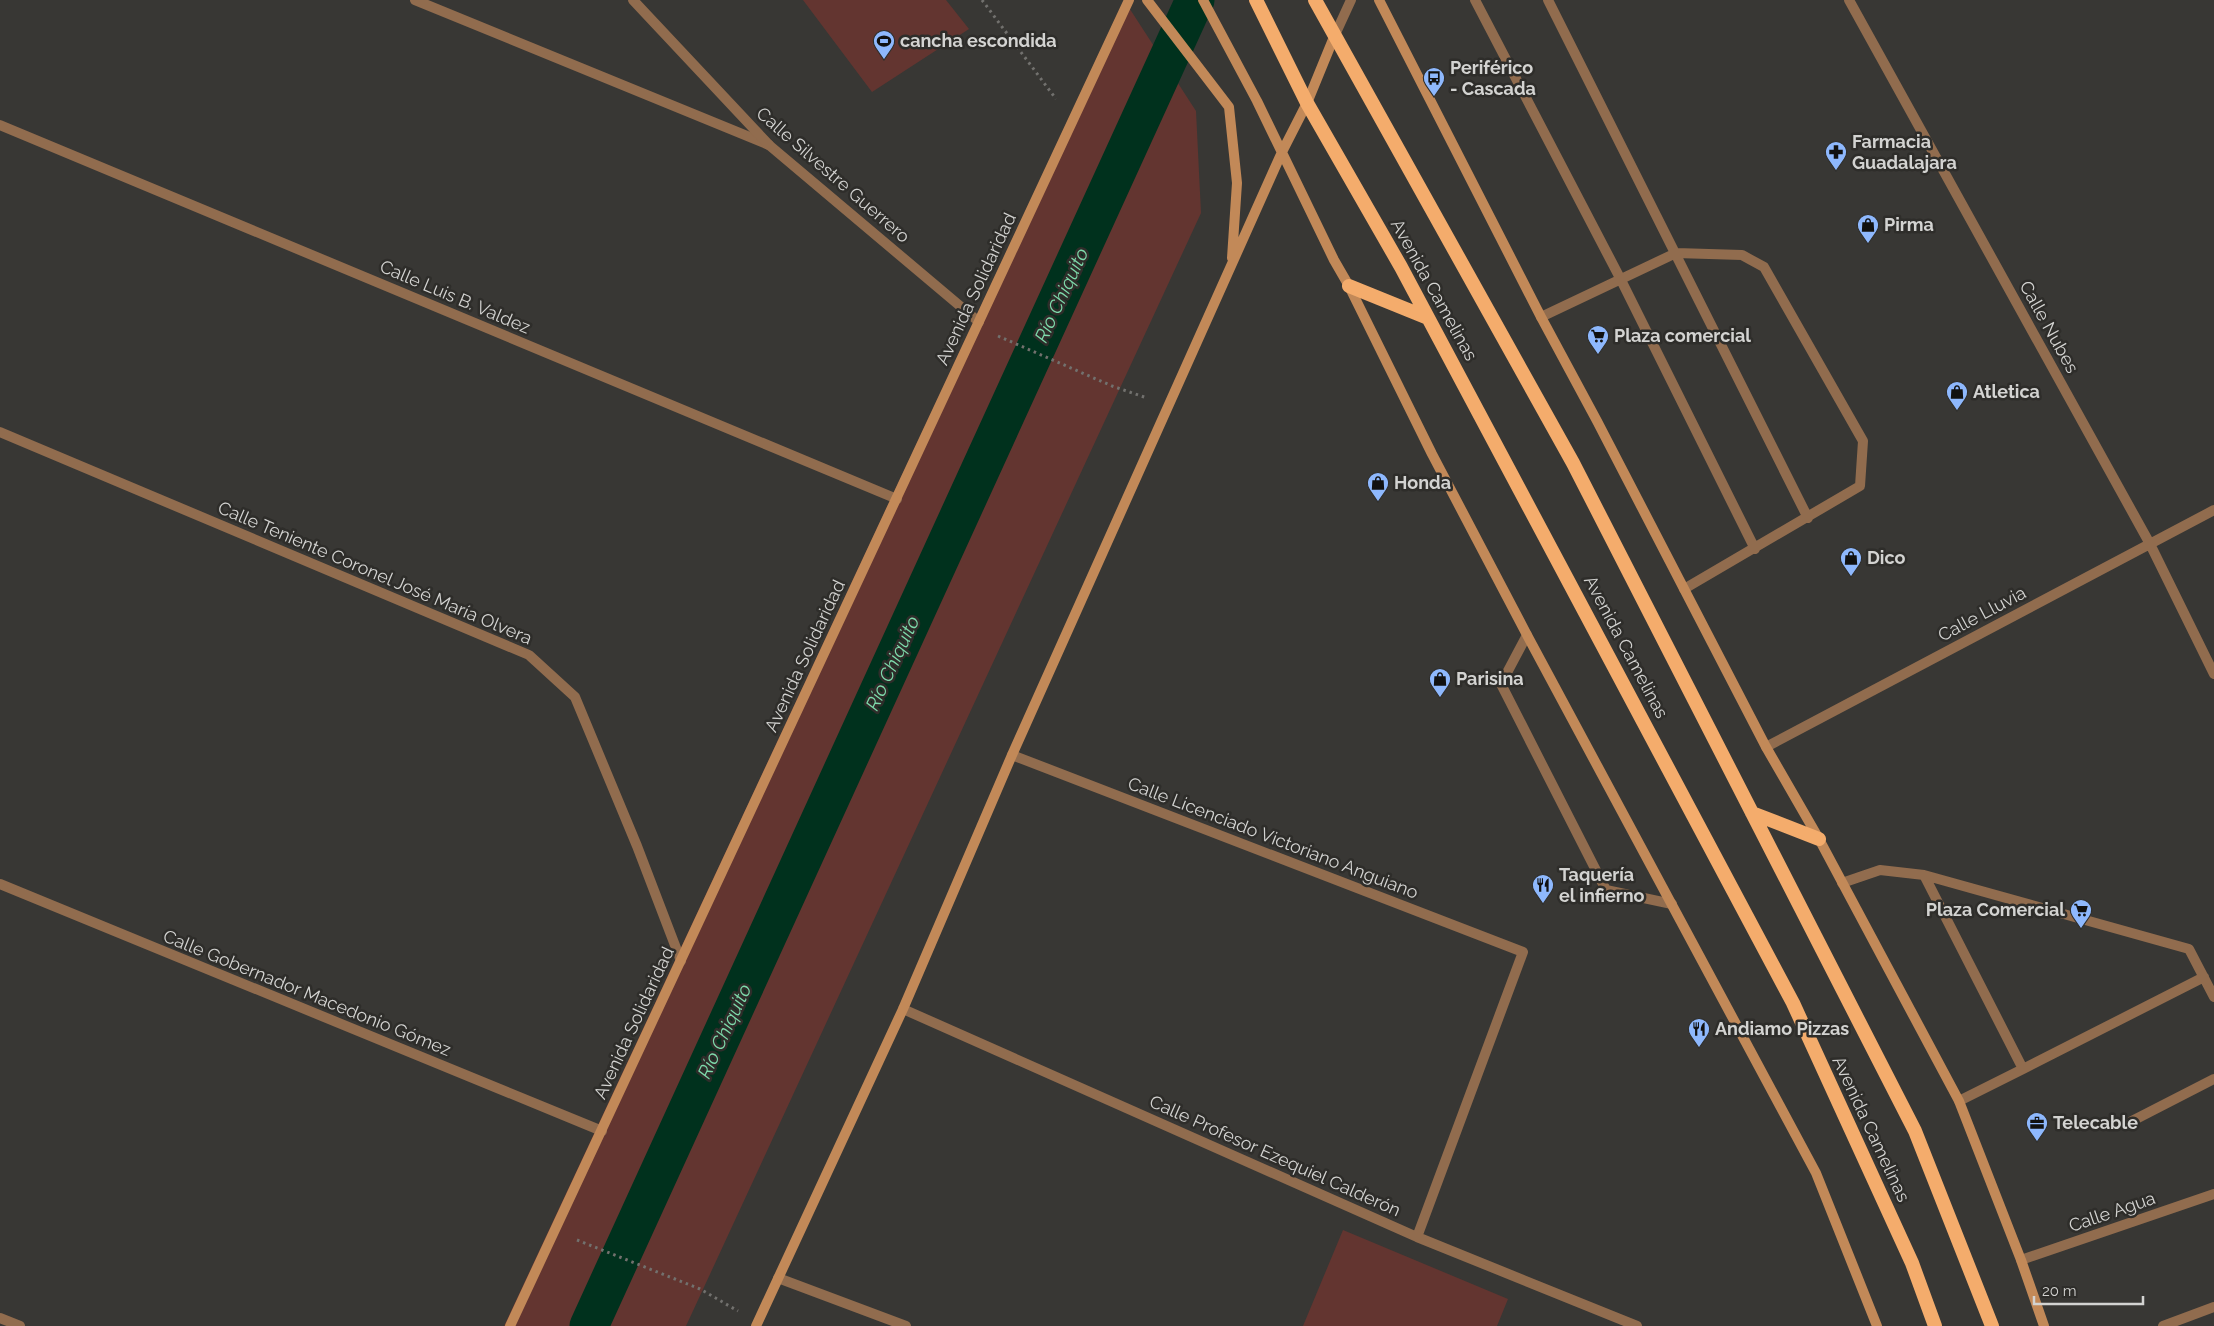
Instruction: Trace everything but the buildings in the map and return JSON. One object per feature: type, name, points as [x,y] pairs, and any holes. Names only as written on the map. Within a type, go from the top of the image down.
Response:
[{"type":"highway","name":"Avenida Camelinas","points":[[1256,0],[1307,103],[1524,494],[1793,1003],[1912,1263],[1935,1326]]},
{"type":"highway","name":"Avenida Camelinas","points":[[1315,0],[1573,463],[1915,1130],[1992,1326]]},
{"type":"highway","points":[[1349,286],[1428,318]]},
{"type":"highway","points":[[1752,813],[1819,839]]},
{"type":"main road","name":"Avenida Solidaridad","points":[[510,1326],[1129,0]]},
{"type":"main road","points":[[1147,0],[1229,106],[1237,183],[1231,266]]},
{"type":"main road","points":[[1203,0],[1257,101],[1334,260],[1527,636],[1816,1173],[1877,1326]]},
{"type":"main road","points":[[1379,0],[1540,317],[1766,747],[1819,839],[1959,1102],[2021,1260],[2044,1326]]},
{"type":"main road","points":[[757,1325],[903,1009],[1012,755],[1282,152],[1307,103],[1334,37]]},
{"type":"street","points":[[415,0],[769,145]]},
{"type":"street","name":"Calle Silvestre Guerrero","points":[[632,0],[769,145],[979,322]]},
{"type":"street","points":[[1334,37],[1351,0]]},
{"type":"street","points":[[1475,0],[1620,278],[1755,548]]},
{"type":"street","points":[[1548,0],[1808,518]]},
{"type":"street","name":"Calle Nubes","points":[[1848,0],[2150,544],[2214,674]]},
{"type":"street","name":"Calle Luis B. Valdez","points":[[0,125],[896,499]]},
{"type":"street","points":[[1540,317],[1676,253],[1742,255],[1764,267],[1864,441],[1860,486],[1684,589]]},
{"type":"street","name":"Calle Teniente Coronel José María Olvera","points":[[0,432],[529,655],[575,697],[637,846],[681,961]]},
{"type":"street","name":"Calle Lluvia","points":[[1766,747],[2214,510]]},
{"type":"street","points":[[1527,636],[1502,684],[1606,890],[1672,904]]},
{"type":"street","name":"Calle Licenciado Victoriano Anguiano","points":[[1012,755],[1523,952],[1417,1237]]},
{"type":"street","points":[[1842,883],[1880,870],[1924,875],[2189,949],[2214,997]]},
{"type":"street","points":[[1924,875],[2023,1069]]},
{"type":"street","name":"Calle Gobernador Macedonio Gómez","points":[[0,884],[602,1131]]},
{"type":"street","points":[[1959,1102],[2204,977]]},
{"type":"street","name":"Calle Profesor Ezequiel Calderón","points":[[903,1009],[1417,1237],[1637,1326]]},
{"type":"street","points":[[2132,1121],[2214,1079]]},
{"type":"street","name":"Calle Agua","points":[[2021,1260],[2214,1194]]},
{"type":"street","points":[[778,1278],[906,1326]]},
{"type":"street","points":[[2163,1326],[2214,1307]]},
{"type":"street","points":[[0,1318],[20,1326]]},
{"type":"path","points":[[982,0],[1073,121]]},
{"type":"path","points":[[992,333],[1107,384],[1169,405]]},
{"type":"path","points":[[576,1240],[700,1289],[757,1325]]},
{"type":"shaded area","name":"cancha escondida","points":[[803,0],[946,0],[969,29],[872,92]]},
{"type":"shaded area","points":[[1124,0],[1196,111],[1201,213],[686,1326],[504,1326]]},
{"type":"shaded area","points":[[1343,1230],[1508,1299],[1497,1326],[1303,1326]]},
{"type":"waterway","name":"Río Chiquito","points":[[589,1326],[1195,0]]},
{"type":"place","name":"cancha escondida","points":[[884,60]]},
{"type":"place","name":"Periférico - Cascada","points":[[1434,97]]},
{"type":"place","name":"Farmacia Guadalajara","points":[[1836,171]]},
{"type":"place","name":"Pirma","points":[[1868,244]]},
{"type":"place","name":"Plaza comercial","points":[[1598,355]]},
{"type":"place","name":"Atletica","points":[[1957,411]]},
{"type":"place","name":"Honda","points":[[1378,502]]},
{"type":"place","name":"Dico","points":[[1851,577]]},
{"type":"place","name":"Parisina","points":[[1440,698]]},
{"type":"place","name":"Taquería el infierno","points":[[1543,904]]},
{"type":"place","name":"Plaza Comercial","points":[[2081,929]]},
{"type":"place","name":"Andiamo Pizzas","points":[[1699,1048]]},
{"type":"place","name":"Telecable","points":[[2037,1142]]}]
